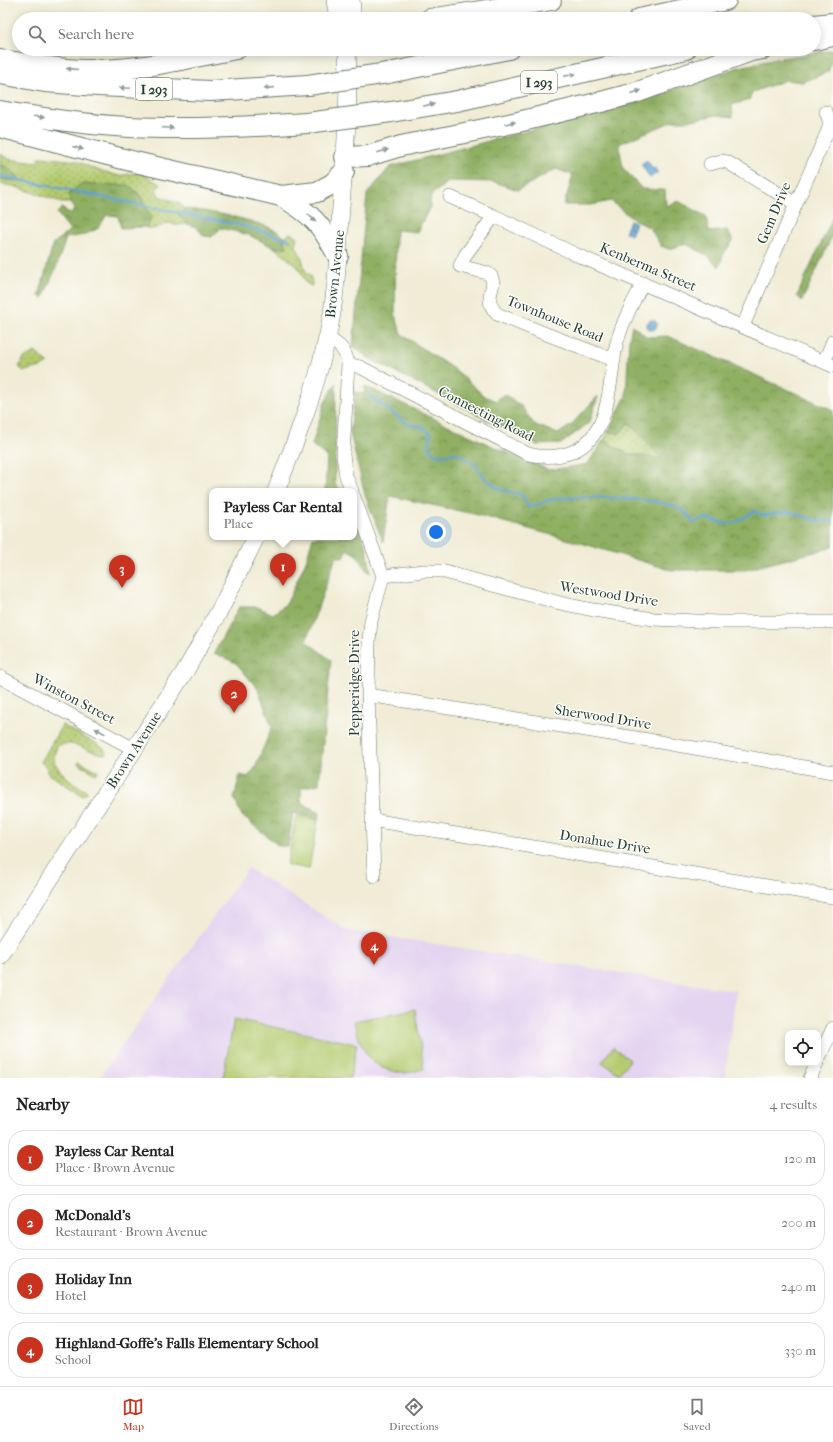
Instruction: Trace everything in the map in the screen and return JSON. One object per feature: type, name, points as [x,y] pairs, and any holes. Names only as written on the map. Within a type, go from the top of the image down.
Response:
[{"type":"highway","points":[[475,12],[551,0]]},
{"type":"highway","points":[[671,12],[726,0]]},
{"type":"highway","points":[[821,24],[833,22]]},
{"type":"highway","points":[[821,39],[833,36]]},
{"type":"highway","points":[[0,60],[48,67],[94,70],[160,64],[201,56]]},
{"type":"highway","name":"I 293","points":[[0,74],[45,82],[210,91],[308,85],[388,73],[474,56]]},
{"type":"highway","name":"I 293","points":[[0,112],[80,123],[130,127],[244,128],[307,123],[391,112],[457,101],[655,56]]},
{"type":"highway","points":[[281,196],[317,192],[332,184],[345,165],[368,156],[401,146],[518,122],[635,93],[737,56]]},
{"type":"highway","points":[[0,127],[140,163],[281,196],[312,217],[323,230],[338,256]]},
{"type":"main road","points":[[335,0],[337,12]]},
{"type":"main road","points":[[351,0],[352,12]]},
{"type":"main road","name":"Brown Avenue","points":[[277,488],[304,419],[327,338],[335,288],[345,165],[348,102],[347,56]]},
{"type":"main road","name":"Brown Avenue","points":[[2,950],[186,668],[207,632],[255,540]]},
{"type":"street","name":"Gem Drive","points":[[743,326],[829,128],[829,120],[826,112]]},
{"type":"street","points":[[710,164],[721,161],[727,162],[796,204]]},
{"type":"street","name":"Kenberma Street","points":[[450,197],[828,364]]},
{"type":"street","name":"Townhouse Road","points":[[494,216],[466,254],[460,266],[491,276],[493,282],[489,297],[497,314],[614,360]]},
{"type":"street","name":"Connecting Road","points":[[348,364],[360,367],[528,454],[548,458],[567,454],[583,446],[596,433],[604,414],[618,341],[625,320],[643,283]]},
{"type":"street","points":[[327,338],[339,345],[345,352],[348,364],[343,455],[346,476],[351,488]]},
{"type":"street","points":[[828,364],[833,341]]},
{"type":"street","points":[[357,505],[383,576]]},
{"type":"street","name":"Westwood Drive","points":[[383,576],[423,571],[441,571],[560,603],[593,610],[654,619],[717,622],[833,622]]},
{"type":"street","name":"Pepperidge Drive","points":[[374,876],[368,695],[369,641],[370,621],[383,576]]},
{"type":"street","name":"Winston Street","points":[[0,677],[134,749]]},
{"type":"street","name":"Sherwood Drive","points":[[368,695],[833,772]]},
{"type":"street","name":"Donahue Drive","points":[[372,820],[833,897]]},
{"type":"street","points":[[821,1054],[833,1028]]},
{"type":"street","points":[[810,1078],[816,1066]]},
{"type":"shaded area","points":[[248,868],[346,930],[736,991],[725,1078],[99,1078]]},
{"type":"green space","points":[[833,50],[833,63],[831,64],[828,72],[802,82],[786,80],[753,92],[749,100],[732,105],[733,117],[716,115],[688,121],[673,121],[619,144],[623,168],[642,189],[665,190],[666,206],[678,201],[706,216],[709,232],[727,230],[733,241],[724,253],[719,267],[708,256],[686,244],[669,249],[661,246],[650,228],[630,217],[611,201],[591,205],[564,205],[573,175],[556,169],[518,190],[494,182],[450,181],[431,195],[430,207],[417,232],[396,230],[395,313],[401,334],[458,372],[484,396],[496,401],[504,394],[521,406],[534,424],[558,434],[571,425],[598,396],[590,422],[561,444],[537,445],[368,358],[353,346],[367,194],[390,167],[637,102],[739,67],[795,56],[821,56],[821,52]]},
{"type":"green space","points":[[0,154],[9,159],[36,163],[41,157],[77,161],[94,169],[119,176],[141,172],[161,185],[156,189],[159,196],[178,203],[186,209],[178,214],[187,224],[176,225],[168,223],[153,229],[146,228],[151,217],[129,185],[113,186],[70,194],[70,203],[65,203],[13,186],[0,184],[0,179],[11,181],[2,165],[0,166]]},
{"type":"green space","points":[[2,165],[17,175],[20,181],[0,179],[0,166]]},
{"type":"green space","points":[[81,184],[129,185],[140,195],[151,217],[147,227],[121,228],[118,216],[107,215],[97,229],[84,235],[66,238],[56,268],[43,298],[39,296],[53,244],[70,230],[57,213],[62,208],[71,214],[75,208],[70,203],[69,194]]},
{"type":"green space","points":[[186,209],[221,214],[251,221],[275,230],[282,235],[287,247],[275,248],[249,235],[221,228],[212,237],[204,236],[196,227],[187,224],[178,214]]},
{"type":"green space","points":[[833,217],[833,234],[802,301],[797,296]]},
{"type":"green space","points":[[290,233],[297,237],[296,246],[302,258],[305,270],[311,276],[312,286],[307,284],[298,267],[275,248],[286,247],[282,236],[286,237]]},
{"type":"green space","points":[[632,325],[647,337],[668,336],[833,410],[833,547],[746,570],[671,570],[581,543],[478,515],[390,496],[383,542],[365,495],[350,433],[355,392],[364,394],[365,386],[490,445],[549,470],[588,464],[603,440],[628,454],[662,459],[629,422],[620,433],[608,432],[626,396],[629,340]]},
{"type":"green space","points":[[35,352],[48,363],[41,367],[24,371],[19,367],[24,358]]},
{"type":"green space","points":[[336,383],[335,485],[339,488],[325,488],[327,457],[312,445],[325,402]]},
{"type":"green space","points":[[628,422],[663,459],[628,454],[604,440],[608,432],[620,433]]},
{"type":"green space","points":[[357,523],[367,548],[371,573],[367,571],[357,555],[346,549],[345,557],[336,557],[306,641],[331,660],[319,784],[301,788],[301,802],[320,813],[319,819],[293,813],[288,846],[279,846],[242,816],[234,798],[240,775],[248,777],[255,768],[272,727],[258,689],[236,663],[214,653],[239,607],[257,607],[273,614],[287,603],[306,561],[312,540],[357,540]]},
{"type":"green space","points":[[62,725],[104,748],[106,754],[94,752],[69,744],[57,746],[54,757],[55,764],[68,778],[88,792],[83,796],[49,774],[45,765],[41,762]]},
{"type":"green space","points":[[79,761],[98,771],[96,774],[78,763]]},
{"type":"green space","points":[[296,816],[318,820],[309,869],[287,865]]},
{"type":"green space","points":[[415,1009],[424,1069],[410,1073],[402,1073],[384,1069],[377,1065],[366,1053],[359,1038],[354,1021]]},
{"type":"green space","points":[[234,1019],[357,1044],[350,1078],[223,1078]]},
{"type":"green space","points":[[613,1047],[630,1060],[619,1074],[602,1062]]},
{"type":"water","points":[[647,160],[653,169],[655,168],[658,172],[650,178],[641,164]]},
{"type":"water","points":[[630,221],[636,223],[631,235],[625,232]]},
{"type":"water","points":[[650,320],[654,320],[656,321],[656,329],[650,330],[647,327],[647,323]]},
{"type":"waterway","points":[[0,176],[244,226],[290,240]]},
{"type":"waterway","points":[[368,395],[408,424],[421,426],[431,434],[429,444],[431,451],[438,455],[457,453],[474,464],[486,479],[499,489],[522,495],[528,507],[554,499],[621,498],[659,502],[674,506],[684,511],[693,523],[706,518],[720,523],[731,523],[736,522],[754,511],[763,515],[787,512],[820,521],[833,520]]},
{"type":"place","name":"Payless Car Rental","points":[[283,586]]},
{"type":"place","name":"Holiday Inn","points":[[122,588]]},
{"type":"place","name":"McDonald's","points":[[234,713]]},
{"type":"place","name":"Highland-Goffe's Falls Elementary School","points":[[374,965]]}]
